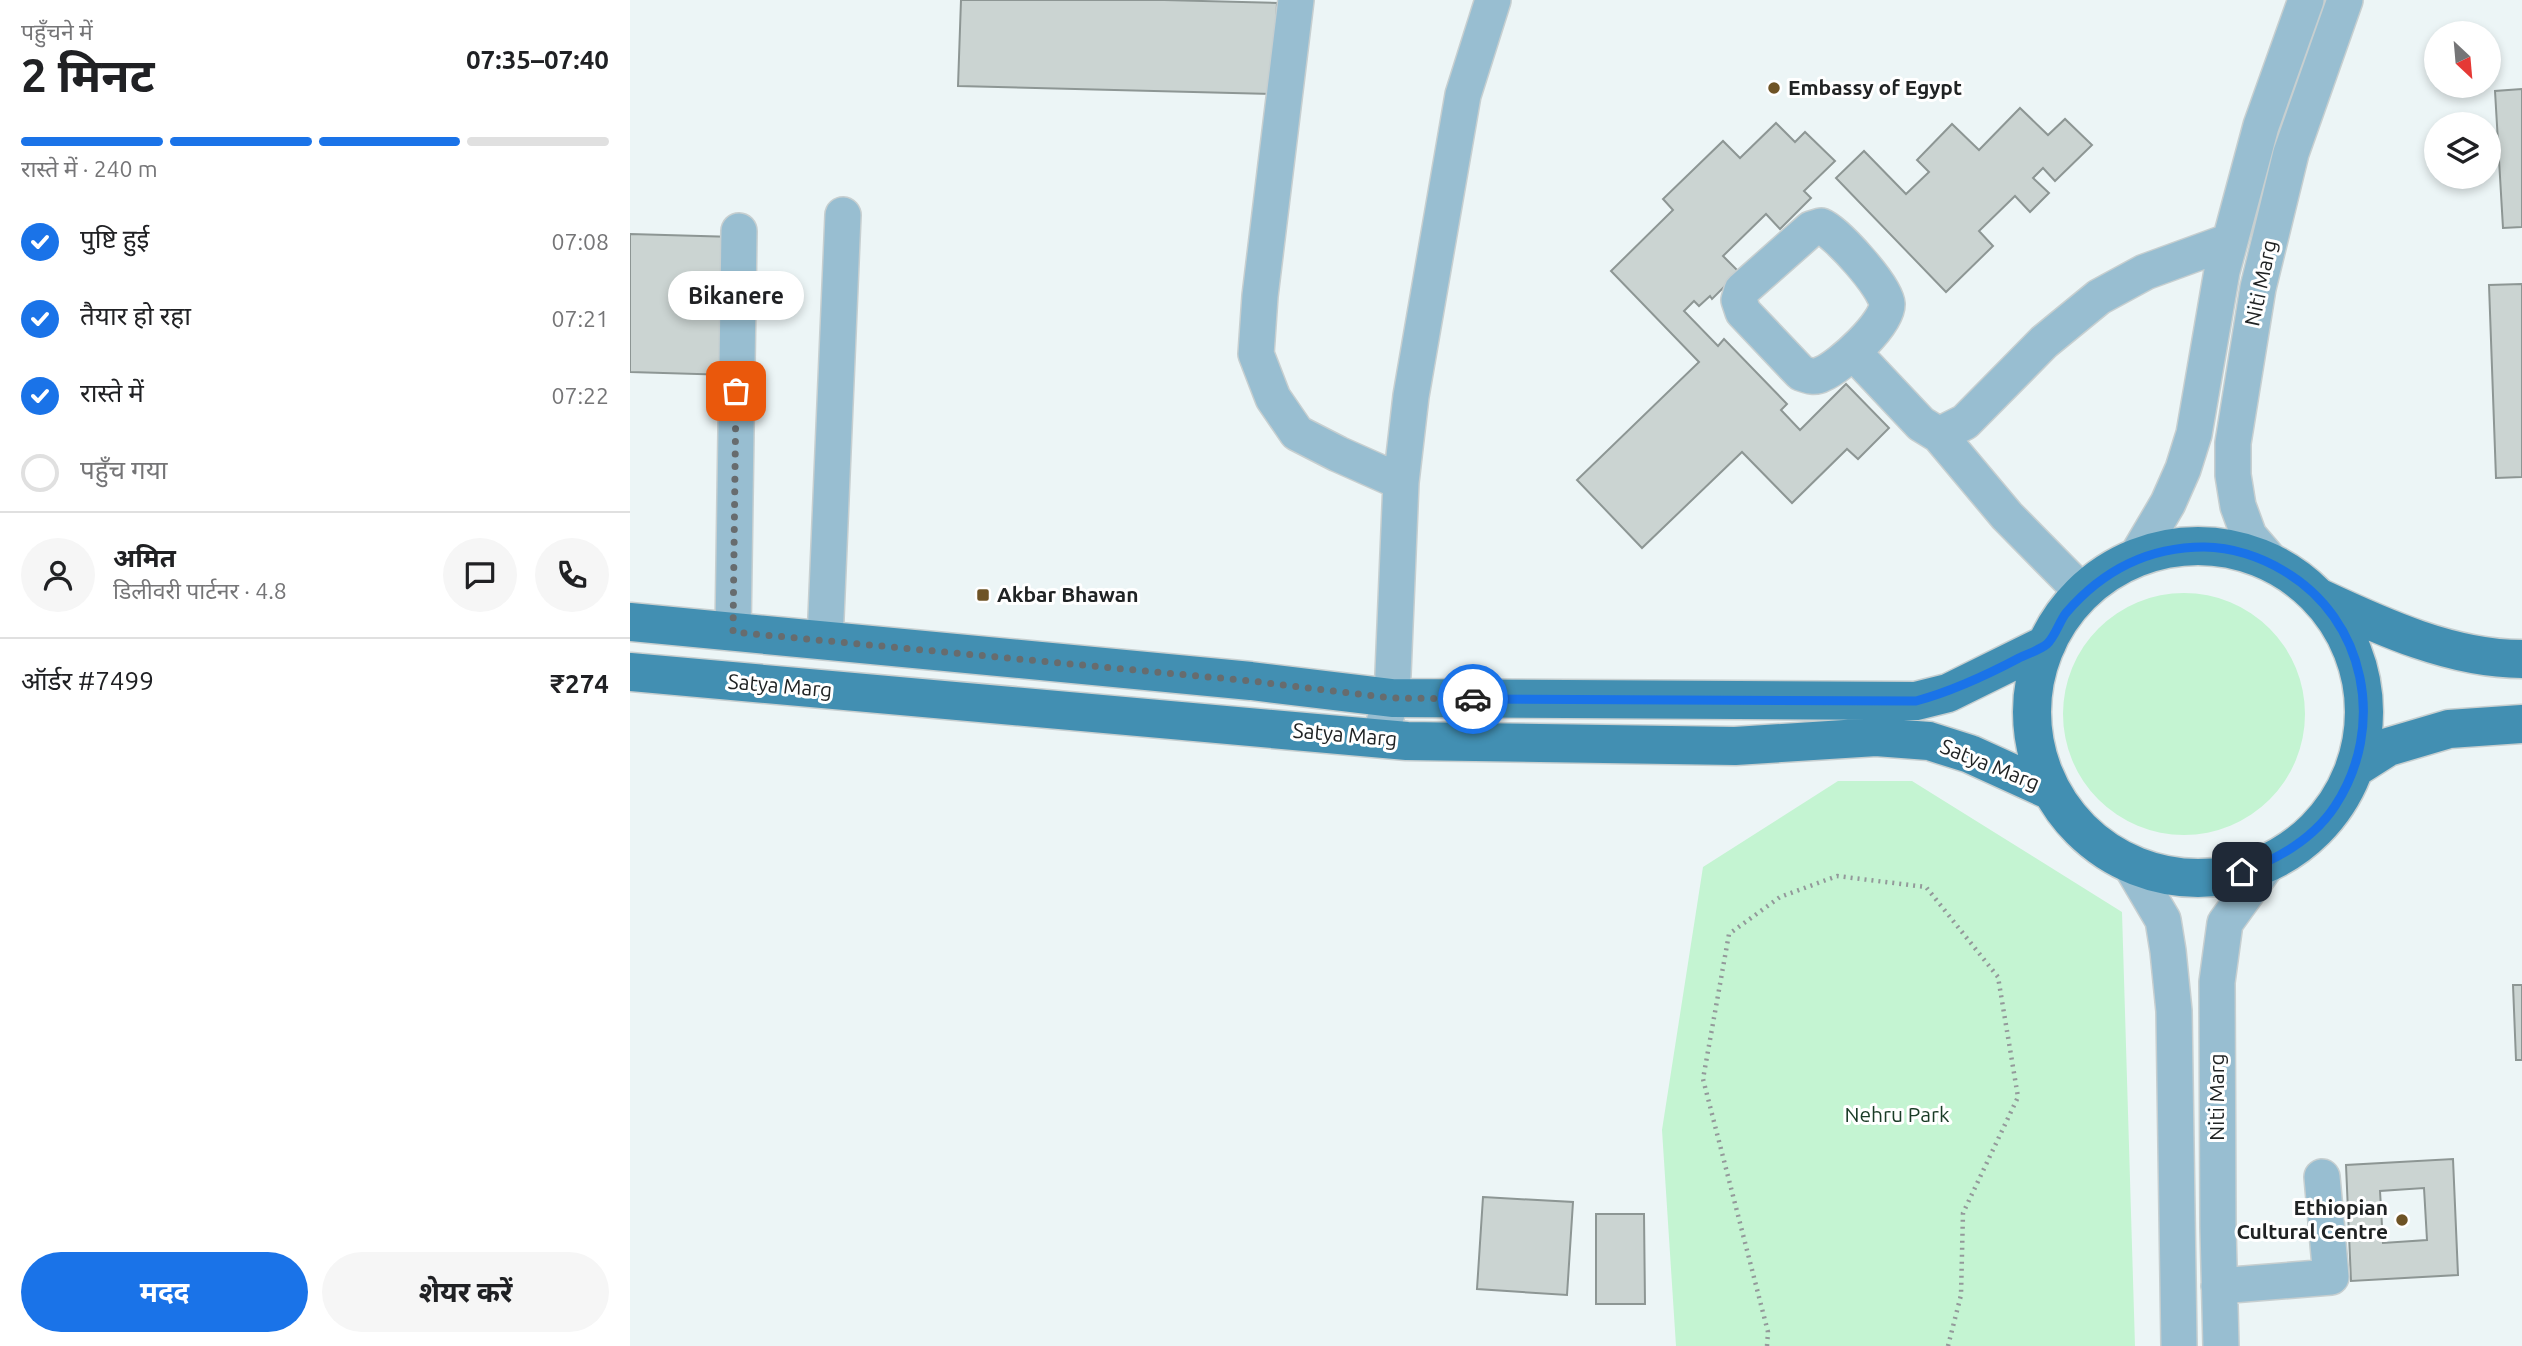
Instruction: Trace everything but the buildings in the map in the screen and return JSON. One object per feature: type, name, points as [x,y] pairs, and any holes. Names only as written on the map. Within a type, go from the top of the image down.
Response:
[{"type":"main road","points":[[2206,547],[2241,552],[2274,565],[2298,579],[2335,617],[2348,640],[2358,665],[2365,716],[2362,743],[2355,768],[2335,807],[2305,838],[2269,862],[2242,872],[2214,877],[2186,878],[2157,874],[2130,864],[2093,841],[2070,818],[2051,791],[2039,763],[2033,733],[2032,702],[2037,672],[2063,617],[2083,593],[2108,574],[2135,559],[2169,549],[2206,547]]},
{"type":"main road","points":[[2318,597],[2391,631],[2493,659],[2522,659]]},
{"type":"main road","name":"Satya Marg","points":[[630,622],[1237,680],[1392,698],[1916,701],[1948,693],[2048,644]]},
{"type":"main road","name":"Satya Marg","points":[[630,672],[1407,741],[1735,746],[1875,737],[1929,741],[1970,754],[2051,791]]},
{"type":"main road","points":[[2355,768],[2388,747],[2449,729],[2522,724]]},
{"type":"street","points":[[1296,0],[1260,296],[1256,354],[1273,398],[1297,433],[1401,482]]},
{"type":"street","points":[[1379,738],[1392,698],[1401,482],[1410,396],[1463,95],[1493,0]]},
{"type":"street","name":"Niti Marg","points":[[2135,559],[2168,503],[2194,434],[2222,271],[2261,126],[2306,0]]},
{"type":"street","name":"Niti Marg","points":[[2274,565],[2249,536],[2238,506],[2233,475],[2233,443],[2258,288],[2291,153],[2345,0]]},
{"type":"street","points":[[825,641],[843,215]]},
{"type":"street","points":[[733,632],[739,231]]},
{"type":"street","points":[[1939,435],[1965,422],[2044,342],[2099,297],[2145,272],[2230,241]]},
{"type":"street","points":[[1853,352],[1921,424],[1939,435],[2007,516],[2083,593]]},
{"type":"street","name":"Niti Marg","points":[[2221,1346],[2217,982],[2225,923],[2269,862]]},
{"type":"street","name":"Niti Marg","points":[[2130,864],[2163,920],[2168,950],[2174,1011],[2179,1346]]},
{"type":"street","points":[[2219,1286],[2330,1277],[2322,1177]]},
{"type":"path","points":[[1767,1346],[1768,1332],[1703,1079],[1729,934],[1780,897],[1837,876],[1926,887],[1998,978],[2018,1097],[1963,1213],[1961,1294],[1948,1346]]},
{"type":"green space","points":[[2184,593],[2208,595],[2230,602],[2251,613],[2270,628],[2285,647],[2296,668],[2303,690],[2303,738],[2296,760],[2285,781],[2270,800],[2251,815],[2230,826],[2208,833],[2184,835],[2160,833],[2138,826],[2117,815],[2098,800],[2083,781],[2072,760],[2065,738],[2063,714],[2065,690],[2072,668],[2083,647],[2098,628],[2117,613],[2138,602],[2160,595]]},
{"type":"green space","name":"Nehru Park","points":[[1838,781],[1912,781],[2122,912],[2135,1346],[1676,1346],[1662,1130],[1703,867]]},
{"type":"way so far","points":[[736,391],[733,632],[1251,681],[1392,698],[1473,699]]},
{"type":"place","name":"Embassy of Egypt","points":[[1774,88]]},
{"type":"place","name":"Bikanere","points":[[736,391]]},
{"type":"place","name":"Akbar Bhawan","points":[[983,595]]},
{"type":"place","name":"Ethiopian Cultural Centre","points":[[2402,1220]]},
{"type":"route","points":[[1473,699],[1916,701],[1948,693],[2048,644],[2063,617],[2083,593],[2108,574],[2135,559],[2169,549],[2206,547],[2241,552],[2274,565],[2298,579],[2335,617],[2358,665],[2365,716],[2362,743],[2355,768],[2335,807],[2305,838],[2269,862],[2242,872]]}]
